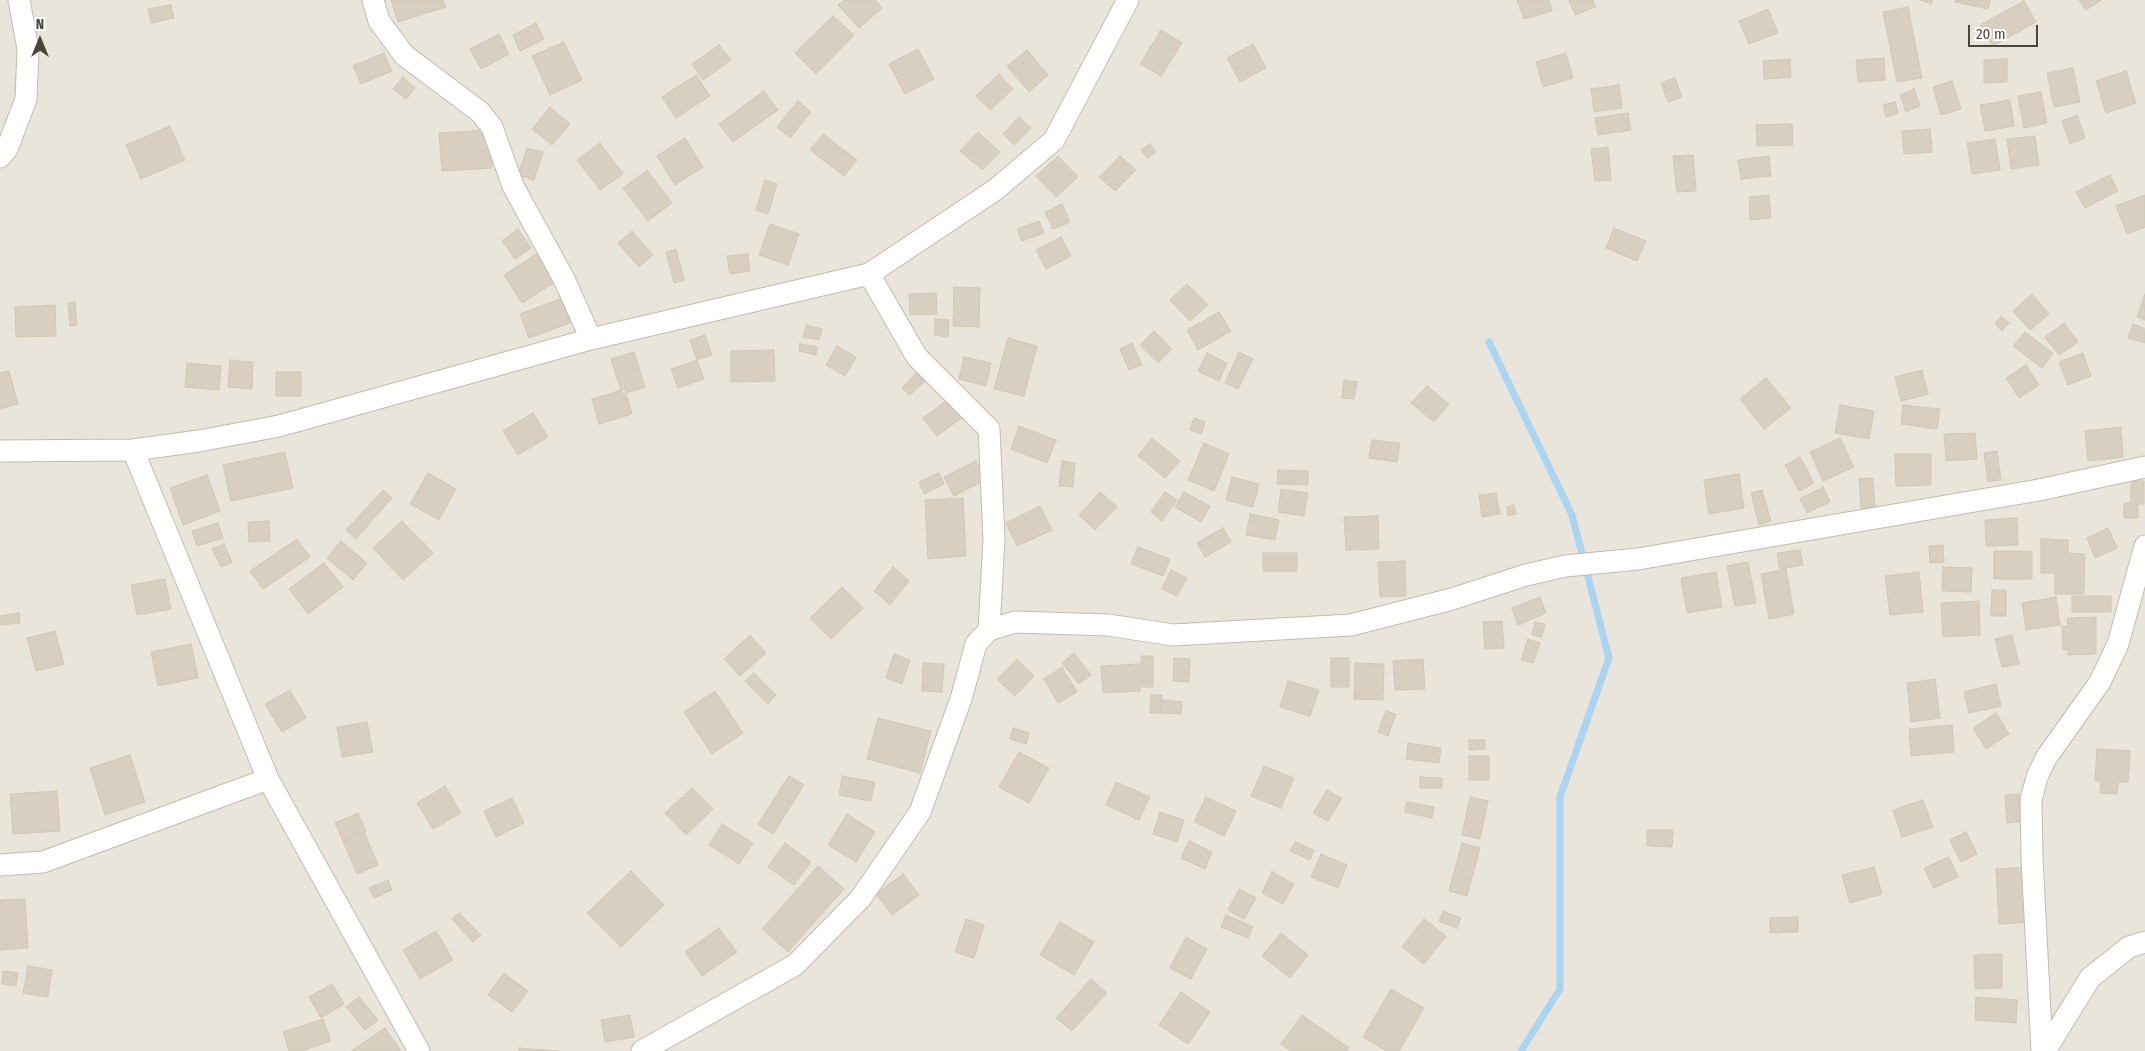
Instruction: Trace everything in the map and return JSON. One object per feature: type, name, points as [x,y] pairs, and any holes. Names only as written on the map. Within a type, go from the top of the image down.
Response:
[{"type":"street","points":[[0,157],[7,149],[26,100],[28,49],[20,0]]},
{"type":"street","points":[[373,0],[379,21],[404,55],[480,112],[492,127],[513,186],[564,279],[591,339]]},
{"type":"street","points":[[0,451],[133,450],[199,441],[278,426],[591,339],[869,274],[995,190],[1054,140],[1128,0]]},
{"type":"street","points":[[869,274],[917,357],[988,429],[994,539],[989,630]]},
{"type":"street","points":[[133,450],[268,779],[419,1051]]},
{"type":"street","points":[[642,1051],[795,965],[860,899],[920,812],[961,698],[976,644],[989,630],[1015,622],[1108,625],[1173,635],[1351,625],[1452,600],[1526,575],[1565,566],[1596,564],[2039,490],[2145,467]]},
{"type":"street","points":[[2044,1051],[2032,858],[2031,800],[2037,777],[2046,758],[2100,682],[2139,598],[2145,546]]},
{"type":"street","points":[[0,865],[43,862],[268,779]]},
{"type":"street","points":[[2044,1051],[2090,978],[2129,947],[2145,942]]},
{"type":"shaded area","points":[[0,0],[2145,0],[2145,1051],[0,1051]]},
{"type":"building","points":[[391,0],[443,0],[446,7],[398,22]]},
{"type":"building","points":[[844,0],[875,0],[882,8],[859,28],[838,5]]},
{"type":"building","points":[[1517,0],[1549,0],[1552,11],[1524,19]]},
{"type":"building","points":[[1569,0],[1593,0],[1595,7],[1575,15]]},
{"type":"building","points":[[1921,0],[1933,0],[1931,4]]},
{"type":"building","points":[[1956,0],[1990,0],[1988,9],[1955,2]]},
{"type":"building","points":[[2079,0],[2100,0],[2100,1],[2086,10]]},
{"type":"building","points":[[2024,1],[2036,22],[1993,46],[1980,25]]},
{"type":"building","points":[[171,5],[174,18],[151,23],[148,9]]},
{"type":"building","points":[[1908,7],[1922,78],[1897,82],[1883,12]]},
{"type":"building","points":[[1768,9],[1778,33],[1749,44],[1739,21]]},
{"type":"building","points":[[833,16],[854,35],[816,74],[795,53]]},
{"type":"building","points":[[536,23],[544,39],[520,51],[513,35]]},
{"type":"building","points":[[1161,30],[1182,43],[1161,76],[1140,64]]},
{"type":"building","points":[[499,34],[509,54],[481,69],[470,49]]},
{"type":"building","points":[[564,42],[582,80],[550,95],[532,56]]},
{"type":"building","points":[[1253,44],[1266,68],[1240,82],[1227,58]]},
{"type":"building","points":[[719,45],[731,60],[703,80],[692,64]]},
{"type":"building","points":[[918,49],[934,79],[905,94],[889,64]]},
{"type":"building","points":[[1027,50],[1048,75],[1029,92],[1007,66]]},
{"type":"building","points":[[384,53],[392,71],[361,84],[353,66]]},
{"type":"building","points":[[1566,53],[1573,78],[1543,87],[1536,62]]},
{"type":"building","points":[[1884,58],[1885,80],[1858,82],[1856,60]]},
{"type":"building","points":[[1790,59],[1791,77],[1764,79],[1763,61]]},
{"type":"building","points":[[2007,59],[2007,82],[1984,83],[1984,60]]},
{"type":"building","points":[[2073,68],[2080,102],[2054,107],[2047,73]]},
{"type":"building","points":[[2126,71],[2136,103],[2106,113],[2096,81]]},
{"type":"building","points":[[999,74],[1013,89],[990,110],[976,96]]},
{"type":"building","points":[[696,75],[710,96],[676,118],[662,97]]},
{"type":"building","points":[[403,77],[415,88],[406,99],[393,89]]},
{"type":"building","points":[[1675,78],[1682,97],[1668,102],[1661,83]]},
{"type":"building","points":[[1952,81],[1961,109],[1941,115],[1933,87]]},
{"type":"building","points":[[1619,85],[1622,108],[1594,112],[1591,89]]},
{"type":"building","points":[[1914,89],[1920,106],[1906,112],[1900,95]]},
{"type":"building","points":[[764,91],[778,110],[733,142],[719,124]]},
{"type":"building","points":[[2041,92],[2047,123],[2024,128],[2018,96]]},
{"type":"building","points":[[2010,100],[2014,126],[1985,131],[1980,105]]},
{"type":"building","points":[[798,101],[811,112],[790,138],[777,127]]},
{"type":"building","points":[[1895,102],[1898,113],[1886,117],[1883,105]]},
{"type":"building","points":[[550,107],[570,124],[552,145],[532,129]]},
{"type":"building","points":[[1628,113],[1631,130],[1598,135],[1595,118]]},
{"type":"building","points":[[2077,115],[2085,138],[2070,144],[2062,121]]},
{"type":"building","points":[[1019,117],[1031,128],[1014,145],[1003,134]]},
{"type":"building","points":[[1792,124],[1793,145],[1757,146],[1756,125]]},
{"type":"building","points":[[170,126],[185,160],[141,179],[126,145]]},
{"type":"building","points":[[1930,129],[1932,152],[1904,154],[1902,131]]},
{"type":"building","points":[[489,130],[492,168],[442,171],[439,133]]},
{"type":"building","points":[[978,132],[1000,152],[982,170],[960,151]]},
{"type":"building","points":[[823,134],[857,160],[844,176],[810,150]]},
{"type":"building","points":[[2035,136],[2039,165],[2011,169],[2007,139]]},
{"type":"building","points":[[685,138],[703,167],[675,185],[657,156]]},
{"type":"building","points":[[1995,139],[2000,170],[1972,174],[1967,143]]},
{"type":"building","points":[[600,143],[623,174],[600,190],[577,160]]},
{"type":"building","points":[[1150,144],[1156,152],[1147,158],[1141,150]]},
{"type":"building","points":[[1608,147],[1611,180],[1595,181],[1591,149]]},
{"type":"building","points":[[527,148],[543,152],[534,180],[518,175]]},
{"type":"building","points":[[1693,155],[1696,191],[1677,192],[1673,156]]},
{"type":"building","points":[[1058,156],[1078,177],[1056,197],[1036,176]]},
{"type":"building","points":[[1120,156],[1136,170],[1115,191],[1099,177]]},
{"type":"building","points":[[1769,156],[1771,176],[1741,179],[1738,160]]},
{"type":"building","points":[[647,170],[672,203],[648,221],[623,188]]},
{"type":"building","points":[[2110,175],[2118,191],[2085,208],[2076,192]]},
{"type":"building","points":[[765,180],[777,184],[768,214],[756,210]]},
{"type":"building","points":[[1769,195],[1771,218],[1750,220],[1749,197]]},
{"type":"building","points":[[2145,195],[2145,227],[2127,234],[2116,206]]},
{"type":"building","points":[[1062,204],[1070,222],[1053,229],[1045,212]]},
{"type":"building","points":[[1039,221],[1044,233],[1022,241],[1017,229]]},
{"type":"building","points":[[770,224],[799,234],[788,265],[759,255]]},
{"type":"building","points":[[1614,228],[1646,241],[1637,261],[1606,248]]},
{"type":"building","points":[[518,229],[531,248],[515,259],[502,241]]},
{"type":"building","points":[[632,231],[653,255],[639,267],[618,243]]},
{"type":"building","points":[[1061,237],[1071,256],[1046,269],[1036,250]]},
{"type":"building","points":[[676,249],[684,280],[674,283],[666,252]]},
{"type":"building","points":[[538,253],[557,281],[522,303],[504,275]]},
{"type":"building","points":[[748,254],[750,271],[730,274],[727,256]]},
{"type":"building","points":[[1187,284],[1208,305],[1190,321],[1170,300]]},
{"type":"building","points":[[954,287],[980,288],[979,327],[953,326]]},
{"type":"building","points":[[936,293],[937,314],[910,315],[909,294]]},
{"type":"building","points":[[2032,294],[2049,314],[2030,330],[2013,311]]},
{"type":"building","points":[[2145,294],[2145,320],[2137,317]]},
{"type":"building","points":[[562,298],[570,323],[529,338],[520,314]]},
{"type":"building","points":[[75,302],[77,325],[70,326],[68,303]]},
{"type":"building","points":[[55,305],[56,336],[16,337],[15,307]]},
{"type":"building","points":[[1219,312],[1231,331],[1198,350],[1187,330]]},
{"type":"building","points":[[2001,316],[2009,323],[2002,331],[1995,324]]},
{"type":"building","points":[[935,319],[949,320],[948,337],[935,335]]},
{"type":"building","points":[[2064,323],[2078,342],[2059,355],[2045,337]]},
{"type":"building","points":[[2133,324],[2145,329],[2145,343],[2128,338]]},
{"type":"building","points":[[806,325],[822,329],[819,340],[803,337]]},
{"type":"building","points":[[1154,331],[1172,349],[1158,363],[1140,345]]},
{"type":"building","points":[[2025,332],[2053,353],[2042,368],[2013,346]]},
{"type":"building","points":[[705,335],[712,355],[697,360],[690,340]]},
{"type":"building","points":[[1008,338],[1037,346],[1024,396],[994,389]]},
{"type":"building","points":[[1132,343],[1142,365],[1129,370],[1120,349]]},
{"type":"building","points":[[800,344],[817,347],[816,355],[799,351]]},
{"type":"building","points":[[837,346],[856,357],[845,376],[826,365]]},
{"type":"building","points":[[774,350],[775,381],[731,382],[731,351]]},
{"type":"building","points":[[634,352],[645,387],[622,394],[611,359]]},
{"type":"building","points":[[1239,352],[1253,359],[1238,389],[1225,383]]},
{"type":"building","points":[[1207,353],[1227,363],[1219,381],[1198,371]]},
{"type":"building","points":[[2083,353],[2091,376],[2068,385],[2059,362]]},
{"type":"building","points":[[964,357],[991,363],[986,386],[959,379]]},
{"type":"building","points":[[230,360],[253,362],[252,389],[228,387]]},
{"type":"building","points":[[697,360],[704,379],[678,388],[671,369]]},
{"type":"building","points":[[187,363],[221,366],[219,390],[185,387]]},
{"type":"building","points":[[2026,365],[2039,385],[2019,398],[2006,378]]},
{"type":"building","points":[[1922,370],[1928,394],[1901,401],[1895,377]]},
{"type":"building","points":[[9,371],[18,404],[0,409],[0,373]]},
{"type":"building","points":[[276,372],[301,372],[301,396],[276,396]]},
{"type":"building","points":[[916,373],[925,381],[910,395],[902,388]]},
{"type":"building","points":[[1766,378],[1791,408],[1764,429],[1740,399]]},
{"type":"building","points":[[1344,380],[1357,382],[1354,399],[1342,398]]},
{"type":"building","points":[[1427,386],[1449,404],[1434,422],[1411,403]]},
{"type":"building","points":[[625,389],[632,414],[599,424],[592,399]]},
{"type":"building","points":[[950,398],[964,416],[937,436],[923,418]]},
{"type":"building","points":[[1840,405],[1874,411],[1869,439],[1835,433]]},
{"type":"building","points":[[1903,405],[1940,409],[1937,429],[1901,424]]},
{"type":"building","points":[[533,413],[548,437],[518,455],[503,431]]},
{"type":"building","points":[[1194,418],[1205,422],[1201,434],[1190,430]]},
{"type":"building","points":[[1019,426],[1056,440],[1047,463],[1011,449]]},
{"type":"building","points":[[2121,427],[2123,457],[2088,461],[2085,431]]},
{"type":"building","points":[[1975,433],[1977,459],[1946,461],[1944,434]]},
{"type":"building","points":[[1152,438],[1180,461],[1165,478],[1138,456]]},
{"type":"building","points":[[1840,438],[1854,467],[1823,481],[1810,452]]},
{"type":"building","points":[[1372,440],[1400,443],[1397,462],[1369,458]]},
{"type":"building","points":[[1204,443],[1229,454],[1214,491],[1188,480]]},
{"type":"building","points":[[1997,451],[2001,480],[1988,482],[1984,453]]},
{"type":"building","points":[[285,452],[293,488],[231,501],[223,465]]},
{"type":"building","points":[[1895,454],[1931,454],[1931,485],[1896,486]]},
{"type":"building","points":[[1800,457],[1814,483],[1799,491],[1785,465]]},
{"type":"building","points":[[976,461],[985,480],[954,496],[944,477]]},
{"type":"building","points":[[1062,461],[1075,463],[1073,487],[1059,486]]},
{"type":"building","points":[[1278,470],[1308,471],[1308,485],[1277,484]]},
{"type":"building","points":[[428,473],[456,489],[439,520],[410,504]]},
{"type":"building","points":[[939,473],[944,484],[924,494],[919,482]]},
{"type":"building","points":[[1739,474],[1744,508],[1709,514],[1704,480]]},
{"type":"building","points":[[207,475],[220,511],[183,525],[170,488]]},
{"type":"building","points":[[1232,477],[1259,484],[1253,507],[1226,500]]},
{"type":"building","points":[[1873,478],[1875,507],[1861,508],[1859,479]]},
{"type":"building","points":[[2131,481],[2144,481],[2144,504],[2138,504],[2138,518],[2124,518],[2124,503],[2131,503]]},
{"type":"building","points":[[1823,487],[1830,502],[1807,513],[1800,499]]},
{"type":"building","points":[[1281,489],[1308,493],[1304,516],[1278,512]]},
{"type":"building","points":[[383,490],[392,498],[356,539],[346,530]]},
{"type":"building","points":[[1762,490],[1771,521],[1759,525],[1751,493]]},
{"type":"building","points":[[1100,492],[1117,507],[1095,530],[1079,515]]},
{"type":"building","points":[[1165,492],[1177,500],[1162,521],[1151,512]]},
{"type":"building","points":[[1184,492],[1210,506],[1201,522],[1175,507]]},
{"type":"building","points":[[1496,493],[1500,514],[1482,517],[1479,495]]},
{"type":"building","points":[[963,498],[966,556],[928,559],[925,500]]},
{"type":"building","points":[[1514,505],[1516,514],[1508,516],[1507,507]]},
{"type":"building","points":[[1040,506],[1052,530],[1017,546],[1006,523]]},
{"type":"building","points":[[1250,514],[1279,520],[1275,540],[1246,535]]},
{"type":"building","points":[[1378,516],[1379,549],[1346,550],[1344,517]]},
{"type":"building","points":[[2017,518],[2018,545],[1986,546],[1985,520]]},
{"type":"building","points":[[269,521],[270,541],[249,542],[248,522]]},
{"type":"building","points":[[402,521],[433,553],[403,580],[373,548]]},
{"type":"building","points":[[218,523],[223,538],[197,546],[192,531]]},
{"type":"building","points":[[1223,528],[1231,542],[1205,557],[1197,543]]},
{"type":"building","points":[[2108,528],[2117,548],[2095,558],[2087,538]]},
{"type":"building","points":[[297,539],[310,557],[263,589],[250,571]]},
{"type":"building","points":[[2041,539],[2068,540],[2068,553],[2085,554],[2084,594],[2055,594],[2055,573],[2041,573]]},
{"type":"building","points":[[341,541],[367,563],[353,580],[327,558]]},
{"type":"building","points":[[224,544],[232,562],[221,567],[212,549]]},
{"type":"building","points":[[1943,545],[1944,562],[1930,563],[1929,546]]},
{"type":"building","points":[[1138,547],[1170,559],[1163,576],[1131,564]]},
{"type":"building","points":[[1800,550],[1803,565],[1780,569],[1777,553]]},
{"type":"building","points":[[1994,551],[2032,551],[2032,579],[1994,579]]},
{"type":"building","points":[[1263,553],[1297,553],[1297,571],[1263,571]]},
{"type":"building","points":[[1405,561],[1406,596],[1380,597],[1378,562]]},
{"type":"building","points":[[1748,562],[1756,603],[1735,606],[1727,566]]},
{"type":"building","points":[[324,563],[343,587],[308,614],[289,589]]},
{"type":"building","points":[[893,567],[909,581],[890,605],[874,591]]},
{"type":"building","points":[[1943,567],[1972,568],[1971,592],[1942,591]]},
{"type":"building","points":[[1786,569],[1794,614],[1769,619],[1761,574]]},
{"type":"building","points":[[1171,570],[1187,578],[1177,596],[1162,589]]},
{"type":"building","points":[[1716,572],[1722,607],[1687,613],[1681,578]]},
{"type":"building","points":[[1919,572],[1923,612],[1890,615],[1885,576]]},
{"type":"building","points":[[165,579],[171,609],[137,615],[131,585]]},
{"type":"building","points":[[842,587],[863,608],[831,639],[810,618]]},
{"type":"building","points":[[1992,590],[2006,590],[2006,616],[1991,616]]},
{"type":"building","points":[[2072,596],[2111,596],[2111,612],[2072,612]]},
{"type":"building","points":[[1540,597],[1546,613],[1518,625],[1512,608]]},
{"type":"building","points":[[2056,597],[2060,625],[2026,630],[2022,603]]},
{"type":"building","points":[[1979,601],[1980,635],[1943,637],[1941,603]]},
{"type":"building","points":[[19,613],[20,623],[0,625],[0,616]]},
{"type":"building","points":[[2096,617],[2096,654],[2068,655],[2068,649],[2063,650],[2062,626],[2068,626],[2067,618]]},
{"type":"building","points":[[1502,621],[1504,648],[1485,649],[1483,622]]},
{"type":"building","points":[[1535,622],[1545,624],[1542,637],[1532,635]]},
{"type":"building","points":[[55,631],[64,664],[36,671],[27,638]]},
{"type":"building","points":[[750,635],[766,653],[740,676],[724,659]]},
{"type":"building","points":[[2012,635],[2019,664],[2002,667],[1995,639]]},
{"type":"building","points":[[1528,639],[1540,643],[1533,663],[1521,660]]},
{"type":"building","points":[[191,644],[198,678],[158,686],[151,652]]},
{"type":"building","points":[[1074,653],[1091,675],[1079,684],[1062,663]]},
{"type":"building","points":[[894,654],[910,660],[902,684],[886,678]]},
{"type":"building","points":[[1141,656],[1153,656],[1153,687],[1141,687]]},
{"type":"building","points":[[1174,658],[1190,659],[1189,682],[1173,681]]},
{"type":"building","points":[[1331,658],[1349,658],[1349,687],[1331,687]]},
{"type":"building","points":[[1017,659],[1034,676],[1015,696],[997,679]]},
{"type":"building","points":[[1423,659],[1425,689],[1395,690],[1393,661]]},
{"type":"building","points":[[923,663],[944,664],[942,692],[922,691]]},
{"type":"building","points":[[1355,663],[1384,664],[1383,700],[1354,699]]},
{"type":"building","points":[[1139,664],[1140,691],[1103,693],[1101,666]]},
{"type":"building","points":[[1062,667],[1077,692],[1058,703],[1044,679]]},
{"type":"building","points":[[754,673],[776,695],[768,704],[745,681]]},
{"type":"building","points":[[1935,679],[1940,718],[1911,722],[1907,683]]},
{"type":"building","points":[[1288,681],[1319,690],[1310,716],[1280,707]]},
{"type":"building","points":[[1996,684],[2001,706],[1969,713],[1964,692]]},
{"type":"building","points":[[290,690],[306,718],[282,732],[265,704]]},
{"type":"building","points":[[715,691],[743,733],[712,754],[684,712]]},
{"type":"building","points":[[1151,695],[1162,695],[1161,713],[1150,713]]},
{"type":"building","points":[[1162,700],[1182,702],[1181,714],[1161,713]]},
{"type":"building","points":[[1386,711],[1396,714],[1388,736],[1378,732]]},
{"type":"building","points":[[1996,713],[2009,734],[1986,749],[1973,728]]},
{"type":"building","points":[[878,718],[931,731],[920,773],[867,759]]},
{"type":"building","points":[[367,722],[373,752],[342,757],[337,727]]},
{"type":"building","points":[[1952,725],[1954,752],[1911,756],[1909,729]]},
{"type":"building","points":[[1013,728],[1029,733],[1026,744],[1010,739]]},
{"type":"building","points":[[1469,740],[1485,740],[1485,749],[1469,750]]},
{"type":"building","points":[[1408,743],[1441,748],[1439,763],[1406,759]]},
{"type":"building","points":[[2097,749],[2130,751],[2128,782],[2118,782],[2117,794],[2100,793],[2101,781],[2095,781]]},
{"type":"building","points":[[1019,752],[1049,768],[1029,803],[999,787]]},
{"type":"building","points":[[130,755],[145,802],[105,815],[90,768]]},
{"type":"building","points":[[1469,756],[1489,756],[1489,780],[1469,780]]},
{"type":"building","points":[[1264,766],[1294,778],[1281,808],[1251,796]]},
{"type":"building","points":[[789,776],[804,785],[773,834],[758,824]]},
{"type":"building","points":[[842,776],[875,782],[871,801],[839,795]]},
{"type":"building","points":[[1420,777],[1442,778],[1442,788],[1420,788]]},
{"type":"building","points":[[1116,782],[1150,797],[1139,820],[1106,805]]},
{"type":"building","points":[[445,786],[461,813],[433,829],[417,803]]},
{"type":"building","points":[[692,788],[713,809],[686,835],[665,813]]},
{"type":"building","points":[[1327,790],[1342,798],[1328,821],[1313,813]]},
{"type":"building","points":[[57,791],[60,831],[13,834],[10,794]]},
{"type":"building","points":[[2019,794],[2021,822],[2007,823],[2005,795]]},
{"type":"building","points":[[1206,797],[1236,811],[1224,836],[1194,822]]},
{"type":"building","points":[[1470,797],[1488,801],[1480,839],[1462,835]]},
{"type":"building","points":[[512,798],[524,823],[496,837],[484,811]]},
{"type":"building","points":[[1923,800],[1933,827],[1902,837],[1893,810]]},
{"type":"building","points":[[1407,802],[1434,807],[1432,818],[1405,812]]},
{"type":"building","points":[[1160,812],[1184,820],[1177,842],[1153,834]]},
{"type":"building","points":[[358,813],[366,831],[343,841],[335,823]]},
{"type":"building","points":[[847,814],[875,832],[856,862],[828,845]]},
{"type":"building","points":[[722,824],[753,843],[739,864],[709,845]]},
{"type":"building","points":[[1647,830],[1673,830],[1672,847],[1647,846]]},
{"type":"building","points":[[364,832],[378,865],[357,874],[343,841]]},
{"type":"building","points":[[1966,832],[1977,854],[1961,862],[1950,840]]},
{"type":"building","points":[[1189,841],[1212,852],[1205,869],[1181,858]]},
{"type":"building","points":[[1295,842],[1314,850],[1310,860],[1290,851]]},
{"type":"building","points":[[785,843],[811,862],[794,885],[768,867]]},
{"type":"building","points":[[1462,843],[1480,848],[1467,896],[1449,891]]},
{"type":"building","points":[[1321,854],[1347,865],[1338,888],[1311,877]]},
{"type":"building","points":[[1949,857],[1958,877],[1934,888],[1924,868]]},
{"type":"building","points":[[818,866],[844,889],[788,952],[762,929]]},
{"type":"building","points":[[1874,867],[1882,894],[1850,903],[1842,875]]},
{"type":"building","points":[[2030,867],[2033,922],[1999,924],[1996,869]]},
{"type":"building","points":[[631,871],[664,905],[621,947],[587,913]]},
{"type":"building","points":[[1272,872],[1294,884],[1283,904],[1262,893]]},
{"type":"building","points":[[903,874],[919,895],[892,915],[876,894]]},
{"type":"building","points":[[388,880],[392,890],[374,898],[369,888]]},
{"type":"building","points":[[1239,889],[1256,898],[1244,919],[1228,910]]},
{"type":"building","points":[[25,899],[28,948],[0,950],[0,900]]},
{"type":"building","points":[[1443,911],[1461,918],[1457,928],[1439,921]]},
{"type":"building","points":[[459,913],[481,935],[473,942],[452,919]]},
{"type":"building","points":[[1226,915],[1253,927],[1248,938],[1221,927]]},
{"type":"building","points":[[1798,917],[1798,932],[1770,933],[1770,918]]},
{"type":"building","points":[[966,919],[984,925],[974,958],[955,952]]},
{"type":"building","points":[[1424,919],[1446,936],[1424,964],[1402,947]]},
{"type":"building","points":[[1060,922],[1094,942],[1074,975],[1040,955]]},
{"type":"building","points":[[719,928],[737,952],[702,976],[685,952]]},
{"type":"building","points":[[436,931],[453,960],[420,979],[403,950]]},
{"type":"building","points":[[1281,933],[1308,955],[1290,978],[1262,956]]},
{"type":"building","points":[[1186,937],[1207,949],[1191,979],[1170,968]]},
{"type":"building","points":[[2002,954],[2002,988],[1975,989],[1974,955]]},
{"type":"building","points":[[28,966],[52,970],[48,997],[23,993]]},
{"type":"building","points":[[3,971],[18,973],[16,986],[2,984]]},
{"type":"building","points":[[504,973],[528,991],[512,1012],[488,995]]},
{"type":"building","points":[[1091,979],[1107,993],[1072,1031],[1056,1018]]},
{"type":"building","points":[[332,984],[344,1004],[321,1018],[309,997]]},
{"type":"building","points":[[1391,989],[1424,1008],[1399,1051],[1386,1051],[1363,1037]]},
{"type":"building","points":[[1181,992],[1210,1012],[1188,1044],[1159,1025]]},
{"type":"building","points":[[359,997],[378,1020],[365,1030],[346,1007]]},
{"type":"building","points":[[1976,997],[2017,1000],[2016,1023],[1975,1020]]},
{"type":"building","points":[[630,1015],[634,1037],[605,1042],[601,1020]]},
{"type":"building","points":[[1302,1015],[1349,1048],[1347,1051],[1291,1051],[1281,1044]]},
{"type":"building","points":[[323,1019],[331,1041],[302,1051],[289,1051],[283,1032]]},
{"type":"building","points":[[385,1028],[401,1051],[351,1051]]},
{"type":"building","points":[[519,1048],[559,1051],[519,1051]]},
{"type":"waterway","points":[[1489,342],[1572,515],[1609,658],[1560,797],[1560,989],[1521,1051]]}]
